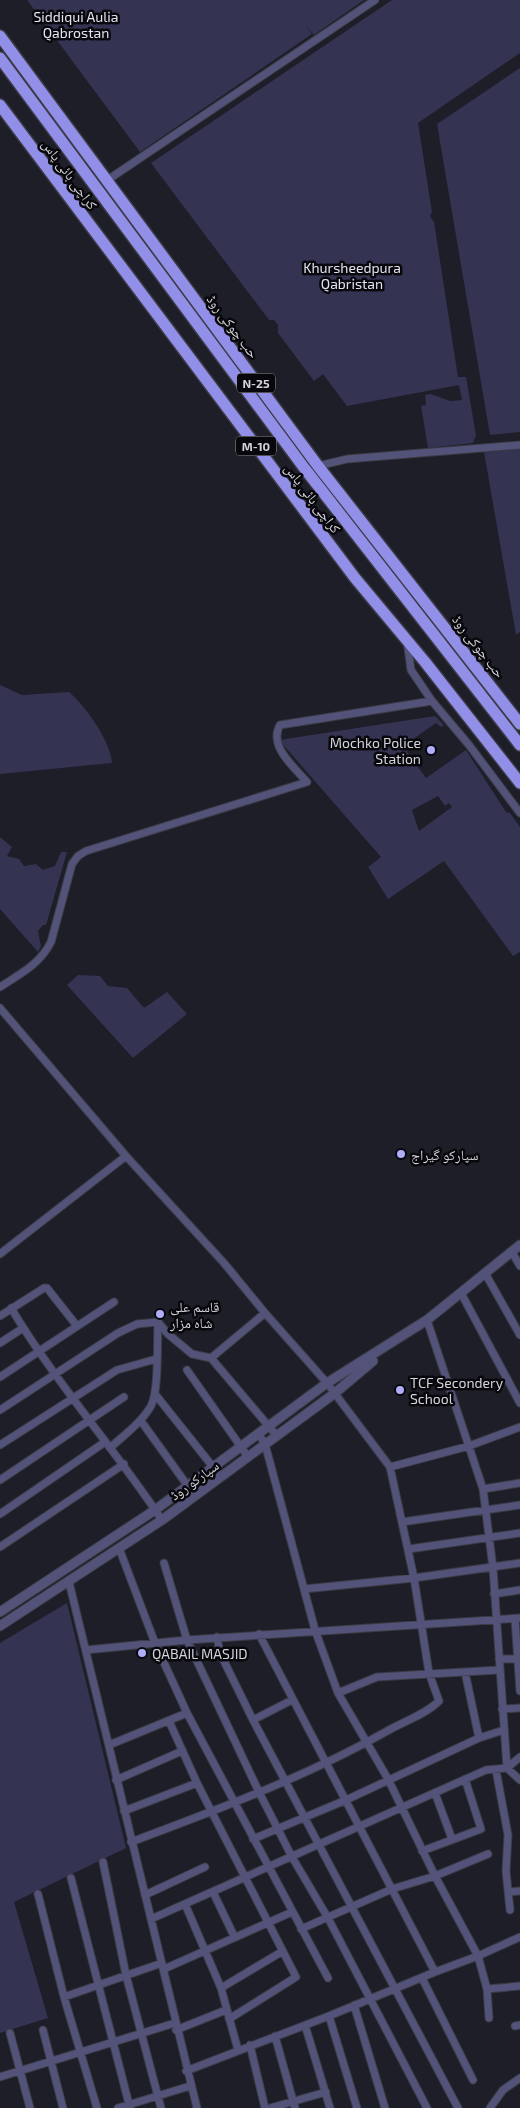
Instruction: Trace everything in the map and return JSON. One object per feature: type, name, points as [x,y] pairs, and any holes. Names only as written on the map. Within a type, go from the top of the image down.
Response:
[{"type":"highway","name":"حب چوکی روڈ","points":[[0,36],[318,466],[520,724]]},
{"type":"highway","points":[[0,58],[304,469],[520,745]]},
{"type":"highway","name":"کراچی بائی پاس","points":[[0,105],[355,578],[520,782]]},
{"type":"street","points":[[106,181],[375,0]]},
{"type":"street","points":[[318,466],[347,459],[520,445]]},
{"type":"street","points":[[406,640],[411,670],[432,701],[469,745],[520,813]]},
{"type":"street","points":[[0,987],[37,963],[45,953],[51,942],[72,864],[78,856],[86,851],[307,782],[278,746],[276,733],[280,725],[432,701]]},
{"type":"street","points":[[0,1008],[126,1156],[224,1263],[327,1383],[390,1467],[409,1549],[429,1673],[438,1701],[366,1744],[326,1763],[234,1803],[131,1842]]},
{"type":"street","points":[[0,1254],[126,1156]]},
{"type":"street","name":"سپارکو روڈ","points":[[0,1612],[155,1510],[327,1383],[394,1343],[427,1320],[520,1245]]},
{"type":"street","points":[[512,1252],[520,1266]]},
{"type":"street","points":[[485,1273],[520,1334]]},
{"type":"street","points":[[0,1316],[44,1288],[47,1288],[77,1326]]},
{"type":"street","points":[[461,1293],[520,1403]]},
{"type":"street","points":[[0,1377],[114,1302]]},
{"type":"street","points":[[11,1308],[38,1352],[124,1464],[162,1520]]},
{"type":"street","points":[[211,1358],[265,1313]]},
{"type":"street","points":[[427,1320],[483,1489],[493,1568],[507,1768],[520,1780]]},
{"type":"street","points":[[158,1322],[168,1334],[192,1354],[211,1358],[277,1436]]},
{"type":"street","points":[[0,1514],[108,1445],[140,1421],[151,1405],[155,1394],[158,1322]]},
{"type":"street","points":[[0,1410],[118,1333],[137,1324],[158,1322]]},
{"type":"street","points":[[0,1343],[23,1328]]},
{"type":"street","name":"سپارکو روڈ","points":[[0,1626],[162,1520],[335,1393],[394,1343]]},
{"type":"street","points":[[0,1445],[72,1396],[116,1370],[156,1359]]},
{"type":"street","points":[[187,1370],[248,1457]]},
{"type":"street","points":[[155,1394],[221,1476]]},
{"type":"street","points":[[0,1480],[124,1397]]},
{"type":"street","points":[[140,1421],[195,1496]]},
{"type":"street","points":[[390,1467],[469,1446],[520,1427]]},
{"type":"street","points":[[258,1433],[265,1444],[315,1630],[338,1693],[388,1779],[422,1851],[478,1956],[487,1989],[489,2018]]},
{"type":"street","points":[[0,1547],[124,1464]]},
{"type":"street","points":[[483,1489],[520,1483]]},
{"type":"street","points":[[402,1522],[520,1504]]},
{"type":"street","points":[[409,1549],[520,1532]]},
{"type":"street","points":[[119,1548],[155,1643],[187,1713],[252,1839],[328,1978]]},
{"type":"street","points":[[164,1563],[187,1640],[259,1792],[292,1857],[328,1918],[371,1998],[427,2108]]},
{"type":"street","points":[[304,1589],[414,1578],[520,1563]]},
{"type":"street","points":[[69,1582],[196,2108]]},
{"type":"street","points":[[494,1594],[520,1590]]},
{"type":"street","points":[[86,1650],[217,1637],[518,1619],[520,1691]]},
{"type":"street","points":[[259,1634],[435,1972]]},
{"type":"street","points":[[217,1637],[220,1653],[253,1720],[458,2108]]},
{"type":"street","points":[[499,1659],[518,1659]]},
{"type":"street","points":[[338,1693],[378,1677],[499,1670]]},
{"type":"street","points":[[465,1672],[479,1738]]},
{"type":"street","points":[[253,1720],[292,1700]]},
{"type":"street","points":[[502,1710],[520,1708]]},
{"type":"street","points":[[109,1745],[187,1713]]},
{"type":"street","points":[[169,1721],[197,1783],[296,1978],[228,2018]]},
{"type":"street","points":[[252,1839],[346,1800],[479,1738],[504,1730]]},
{"type":"street","points":[[116,1780],[182,1751]]},
{"type":"street","points":[[151,1919],[319,1846],[465,1778],[486,1770],[507,1768],[520,1757]]},
{"type":"street","points":[[496,1770],[508,1835],[506,1871],[510,1910]]},
{"type":"street","points":[[422,1851],[482,1829],[465,1778]]},
{"type":"street","points":[[124,1812],[197,1783]]},
{"type":"street","points":[[435,1793],[452,1839]]},
{"type":"street","points":[[301,1929],[392,1889],[435,1876],[488,1854]]},
{"type":"street","points":[[103,1862],[126,1975],[161,2108]]},
{"type":"street","points":[[145,1895],[204,1867]]},
{"type":"street","points":[[71,1878],[129,2106]]},
{"type":"street","points":[[509,1892],[520,1891]]},
{"type":"street","points":[[213,1892],[234,1936]]},
{"type":"street","points":[[38,1894],[64,1997],[82,2053],[96,2108]]},
{"type":"street","points":[[185,1904],[221,1988],[238,2050]]},
{"type":"street","points":[[64,1997],[126,1975],[163,1966],[292,1912]]},
{"type":"street","points":[[186,2071],[329,2016],[520,1938]]},
{"type":"street","points":[[221,1988],[283,1951]]},
{"type":"street","points":[[422,1978],[473,2080]]},
{"type":"street","points":[[487,1989],[520,1986]]},
{"type":"street","points":[[354,2006],[385,2108]]},
{"type":"street","points":[[176,2030],[226,2010]]},
{"type":"street","points":[[329,2016],[358,2108]]},
{"type":"street","points":[[0,2077],[82,2053],[174,2022]]},
{"type":"street","points":[[305,2025],[330,2108]]},
{"type":"street","points":[[43,2030],[63,2108]]},
{"type":"street","points":[[10,2033],[30,2108]]},
{"type":"street","points":[[275,2036],[294,2105]]},
{"type":"street","points":[[250,2045],[265,2108]]},
{"type":"street","points":[[490,2108],[503,2090],[520,2078]]},
{"type":"street","points":[[118,2108],[190,2086]]},
{"type":"street","points":[[270,2108],[294,2105],[326,2092]]},
{"type":"green space","name":"Siddiqui Aulia Qabrostan","points":[[27,0],[364,0],[314,35],[306,26],[312,34],[140,152]]},
{"type":"green space","name":"Khursheedpura Qabristan","points":[[392,0],[520,0],[520,53],[418,123],[432,212],[430,216],[434,222],[458,377],[466,377],[476,435],[473,443],[428,448],[421,406],[426,405],[425,395],[431,394],[450,401],[462,400],[459,385],[347,406],[323,374],[314,381],[278,333],[278,325],[274,320],[269,320],[151,163]]},
{"type":"green space","points":[[520,68],[520,432],[490,435],[437,124]]},
{"type":"green space","points":[[520,449],[520,632],[516,635],[484,452]]},
{"type":"green space","points":[[0,685],[22,695],[69,692],[96,724],[111,754],[112,763],[0,774]]},
{"type":"green space","points":[[435,716],[444,725],[441,727],[436,723],[403,746],[426,778],[466,750],[506,812],[510,813],[520,827],[520,952],[513,956],[444,861],[388,899],[368,867],[381,857],[279,740]],"holes":[[[438,796],[445,806],[449,803],[452,807],[419,831],[412,810]]]},
{"type":"green space","points":[[0,837],[12,847],[7,856],[19,859],[24,866],[36,864],[43,870],[55,866],[61,852],[67,852],[46,925],[43,925],[38,931],[41,946],[38,952],[0,909]]},
{"type":"green space","points":[[78,975],[100,976],[108,986],[127,988],[144,1008],[167,992],[187,1014],[133,1058],[67,985]]},
{"type":"green space","points":[[67,1603],[126,1848],[14,1902],[48,2018],[0,2033],[0,1643]]},
{"type":"place","name":"Mochko Police Station","points":[[431,750]]},
{"type":"place","name":"سپارکو گیراج","points":[[401,1154]]},
{"type":"place","name":"قاسم علی شاہ مزار","points":[[160,1314]]},
{"type":"place","name":"TCF Secondery School","points":[[400,1390]]},
{"type":"place","name":"QABAIL MASJID","points":[[142,1653]]}]
